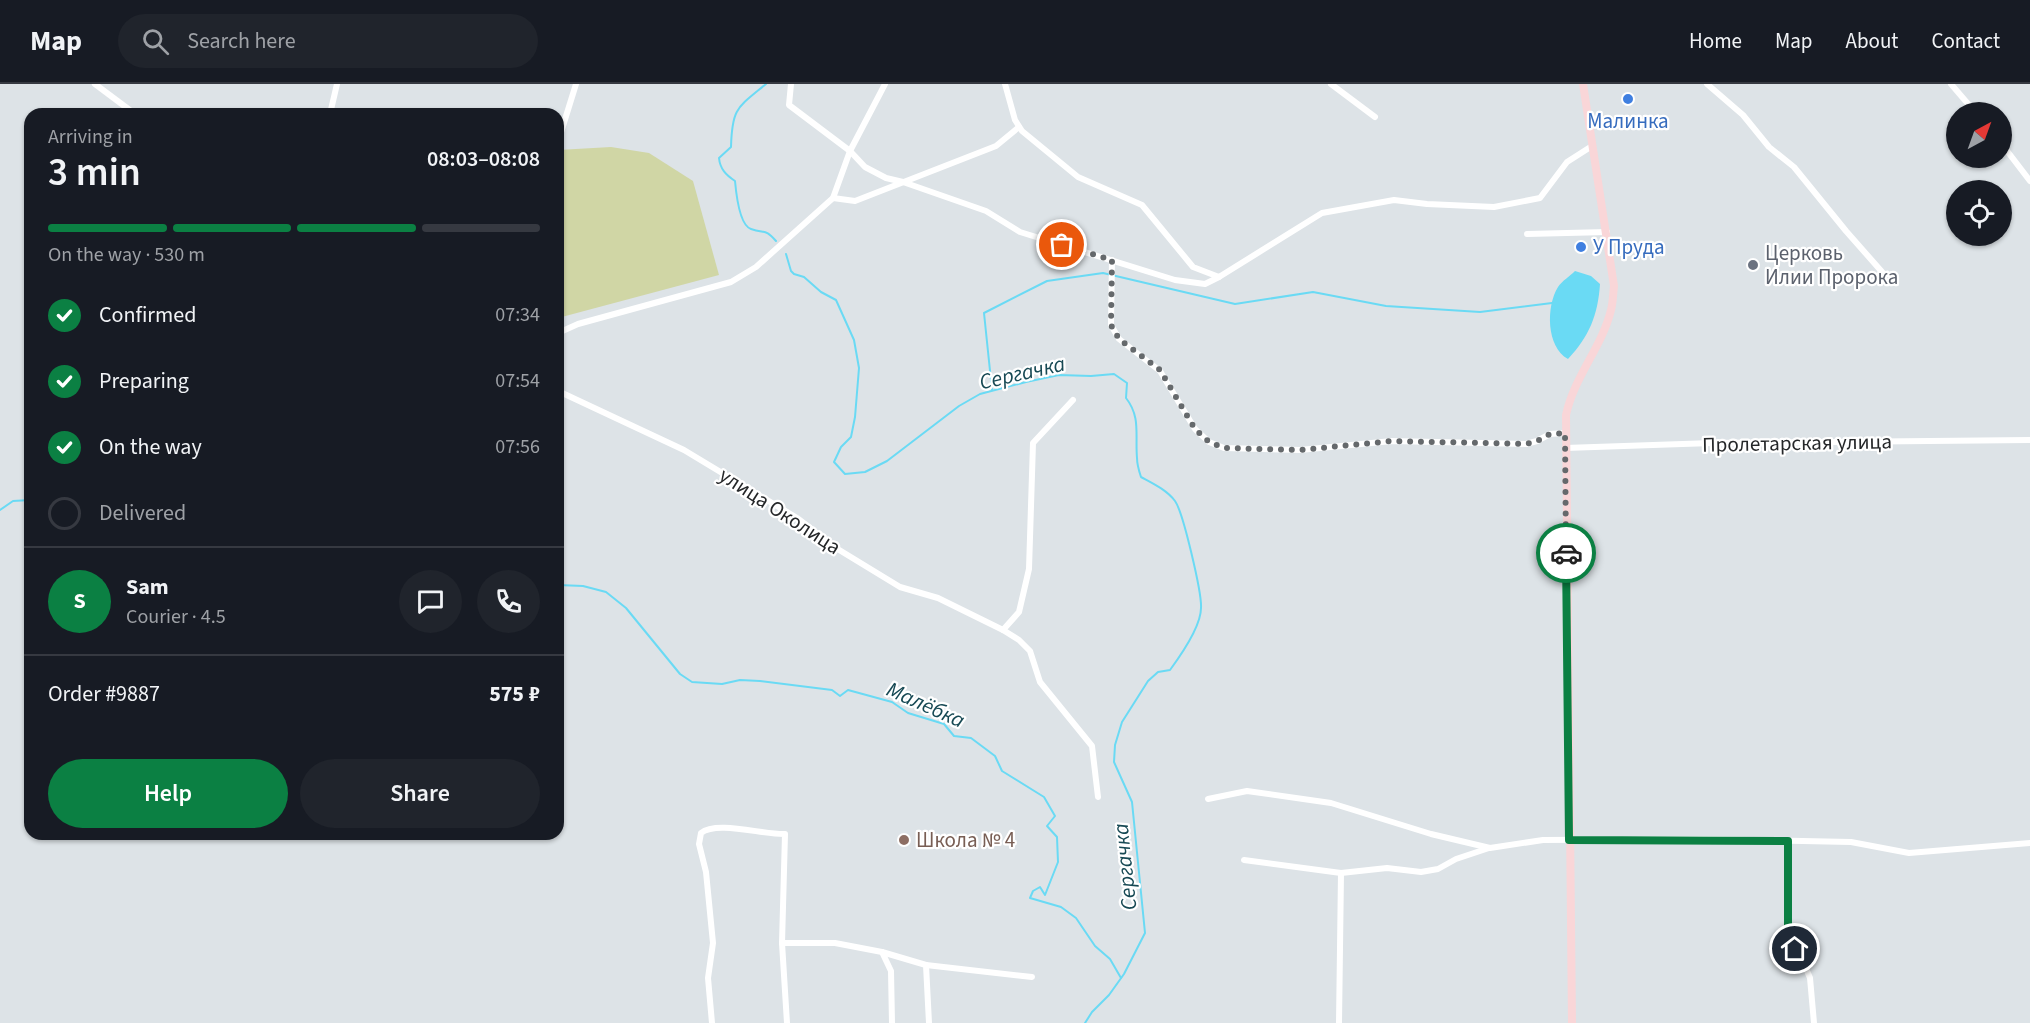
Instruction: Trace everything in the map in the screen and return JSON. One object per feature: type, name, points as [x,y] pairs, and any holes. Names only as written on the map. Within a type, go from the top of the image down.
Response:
[{"type":"main road","points":[[1572,1023],[1566,415],[1570,397],[1604,329],[1611,310],[1614,286],[1583,84]]},
{"type":"street","points":[[95,84],[127,108]]},
{"type":"street","points":[[331,108],[337,84]]},
{"type":"street","points":[[564,123],[576,84]]},
{"type":"street","points":[[791,84],[789,105],[850,151],[866,167],[885,178],[986,211],[1020,232],[1175,280],[1205,284],[1322,213],[1394,200],[1494,207],[1540,198],[1567,162],[1592,146]]},
{"type":"street","points":[[564,330],[578,324],[730,282],[756,267],[833,198],[850,151],[885,84]]},
{"type":"street","points":[[1005,84],[1014,120],[1019,127],[1078,177],[1142,205],[1193,267],[1220,277]]},
{"type":"street","points":[[1332,84],[1375,117]]},
{"type":"street","points":[[1707,84],[1743,115],[1769,147],[1794,167],[1883,273],[1883,276],[1874,282]]},
{"type":"street","points":[[1951,84],[1966,102]]},
{"type":"street","points":[[833,198],[855,201],[996,146],[1019,127]]},
{"type":"street","points":[[2012,157],[2030,181]]},
{"type":"street","points":[[1527,234],[1606,232]]},
{"type":"street","points":[[1112,260],[1111,325],[1119,339],[1160,370],[1195,429],[1209,442],[1224,448],[1300,450],[1392,441],[1526,444],[1550,434],[1565,433]]},
{"type":"street","name":"улица Околица","points":[[564,394],[694,456],[798,518],[836,548],[900,587],[938,598],[1019,640],[1030,651],[1040,682],[1092,747],[1098,798]]},
{"type":"street","points":[[1003,630],[1019,612],[1029,569],[1032,443],[1073,400]]},
{"type":"street","name":"Пролетарская улица","points":[[1565,448],[1712,443],[2030,440]]},
{"type":"street","points":[[1208,799],[1247,791],[1331,803],[1431,834],[1490,848]]},
{"type":"street","points":[[712,1023],[708,978],[712,943],[706,872],[699,844],[701,833],[707,828],[716,827],[771,835],[784,834],[782,943],[787,1023]]},
{"type":"street","points":[[1244,860],[1341,873],[1387,868],[1421,872],[1438,869],[1456,859],[1490,848],[1543,840],[1851,842],[1909,853],[2030,843]]},
{"type":"street","points":[[1788,841],[1788,940],[1802,959],[1810,978],[1814,1023]]},
{"type":"street","points":[[1339,1023],[1341,873]]},
{"type":"street","points":[[782,943],[835,943],[882,952],[926,965],[1032,977]]},
{"type":"street","points":[[882,952],[891,971],[892,1023]]},
{"type":"street","points":[[926,965],[929,1023]]},
{"type":"green space","points":[[611,147],[649,153],[693,181],[719,275],[564,316],[564,150]]},
{"type":"water","points":[[1575,271],[1591,276],[1600,284],[1595,316],[1582,342],[1568,359],[1555,345],[1550,326],[1550,315],[1558,287]]},
{"type":"waterway","name":"Сергачка","points":[[766,84],[748,98],[738,110],[733,124],[731,147],[719,158],[724,171],[735,181],[739,208],[747,226],[767,233],[776,241]]},
{"type":"waterway","name":"Сергачка","points":[[786,254],[794,274],[804,277],[821,292],[836,300],[854,340],[859,368],[855,417],[851,437],[841,447],[834,462],[845,474],[865,472],[887,461],[959,406],[980,394],[1059,375],[1114,374],[1127,383],[1126,398],[1136,419],[1137,460],[1141,477],[1168,493],[1178,508],[1195,570],[1201,608],[1198,624],[1170,670],[1158,672],[1148,681],[1122,722],[1115,745],[1114,762],[1132,802],[1145,933],[1124,974],[1085,1023]]},
{"type":"waterway","points":[[992,390],[984,313],[1047,281],[1103,273],[1235,304],[1313,292],[1386,306],[1480,312],[1552,303]]},
{"type":"waterway","name":"Малёбка","points":[[0,510],[13,501],[24,500]]},
{"type":"waterway","name":"Малёбка","points":[[564,585],[583,586],[606,592],[626,608],[680,674],[692,682],[722,684],[740,680],[760,681],[832,690],[840,696],[848,690],[892,702],[908,713],[944,724],[954,736],[971,738],[995,756],[1002,771],[1044,797],[1055,816],[1047,826],[1057,837],[1058,862],[1045,895],[1040,887],[1033,891],[1030,898],[1061,907],[1076,918],[1095,946],[1110,959],[1121,978]]},
{"type":"way so far","points":[[1062,245],[1112,260],[1111,325],[1119,339],[1160,370],[1195,429],[1209,442],[1224,448],[1300,450],[1392,441],[1526,444],[1550,434],[1565,433],[1566,553]]},
{"type":"place","name":"Малинка","points":[[1628,99]]},
{"type":"place","name":"У Пруда","points":[[1581,247]]},
{"type":"place","name":"Церковь Илии Пророка","points":[[1753,265]]},
{"type":"place","name":"Школа № 4","points":[[904,840]]},
{"type":"route","points":[[1566,553],[1569,840],[1788,841],[1788,940],[1795,949]]}]
